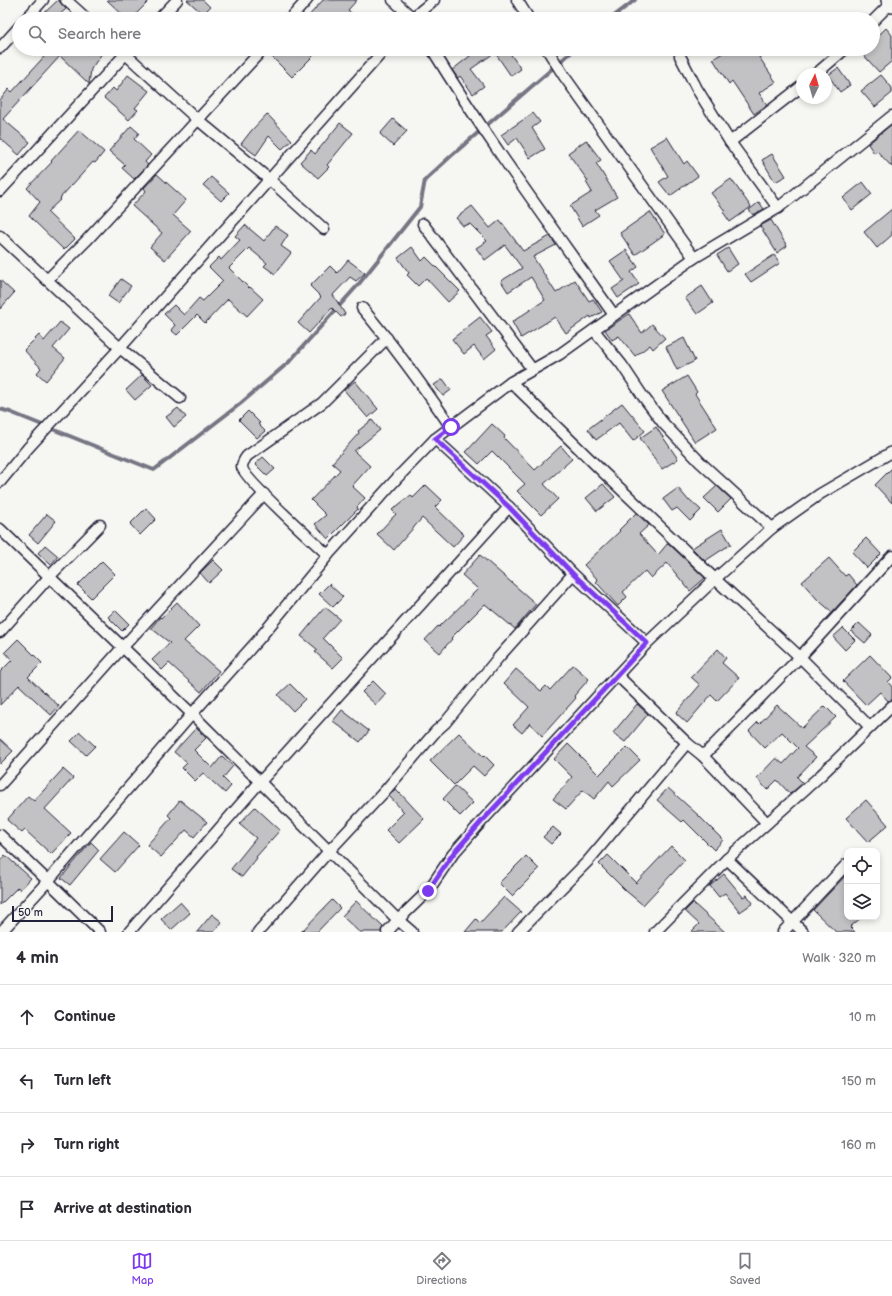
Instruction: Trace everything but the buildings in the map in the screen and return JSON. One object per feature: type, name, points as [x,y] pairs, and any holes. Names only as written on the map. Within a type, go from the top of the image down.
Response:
[{"type":"street","points":[[32,12],[43,0]]},
{"type":"street","points":[[66,0],[79,12]]},
{"type":"street","points":[[166,12],[177,0]]},
{"type":"street","points":[[296,12],[307,0]]},
{"type":"street","points":[[393,0],[406,12]]},
{"type":"street","points":[[420,12],[434,0]]},
{"type":"street","points":[[517,0],[525,12]]},
{"type":"street","points":[[880,14],[891,3]]},
{"type":"street","points":[[0,48],[12,35]]},
{"type":"street","points":[[0,191],[121,56]]},
{"type":"street","points":[[130,56],[197,119],[270,180],[324,229]]},
{"type":"street","points":[[47,280],[86,241],[256,56]]},
{"type":"street","points":[[0,482],[28,448],[120,348],[379,56]]},
{"type":"street","points":[[436,56],[495,146],[614,315]]},
{"type":"street","points":[[551,56],[564,76],[694,258]]},
{"type":"street","points":[[680,56],[697,89],[730,142],[778,208]]},
{"type":"street","points":[[823,68],[837,56]]},
{"type":"street","points":[[730,142],[796,91]]},
{"type":"street","points":[[1,932],[48,881],[258,640],[328,555],[398,477],[435,439],[511,382],[560,354],[694,258],[778,208],[892,116]]},
{"type":"street","points":[[423,224],[532,369]]},
{"type":"street","points":[[0,236],[120,348],[180,398]]},
{"type":"street","points":[[362,308],[412,370],[451,427]]},
{"type":"street","points":[[594,330],[622,365],[663,423],[700,462],[772,528]]},
{"type":"street","points":[[328,555],[245,474],[242,468],[243,462],[247,456],[322,403],[387,338]]},
{"type":"street","points":[[511,382],[715,579],[800,657],[870,727]]},
{"type":"street","points":[[435,439],[509,507],[573,574],[647,643]]},
{"type":"street","points":[[387,932],[428,891],[453,854],[483,820],[647,643],[772,528],[820,494],[892,452]]},
{"type":"street","points":[[0,785],[122,648],[264,494]]},
{"type":"street","points":[[130,932],[260,782],[509,507]]},
{"type":"street","points":[[0,632],[50,576],[100,525]]},
{"type":"street","points":[[0,529],[192,714],[398,920],[412,932]]},
{"type":"street","points":[[702,756],[800,657],[892,556]]},
{"type":"street","points":[[258,932],[329,851],[384,792],[436,731],[445,723],[498,658],[573,574]]},
{"type":"street","points":[[617,675],[702,756],[767,824]]},
{"type":"street","points":[[655,932],[727,859],[821,775],[892,706]]},
{"type":"street","points":[[518,932],[588,861],[687,743]]},
{"type":"street","points":[[0,835],[100,932]]},
{"type":"street","points":[[727,859],[802,932]]},
{"type":"street","points":[[783,932],[844,867]]},
{"type":"waterway","points":[[619,12],[635,0]]},
{"type":"waterway","points":[[0,409],[154,470],[240,404],[289,362],[358,285],[420,207],[425,180],[567,56]]},
{"type":"route","points":[[428,891],[453,854],[483,820],[647,643],[573,574],[509,507],[435,439],[451,427]]}]
